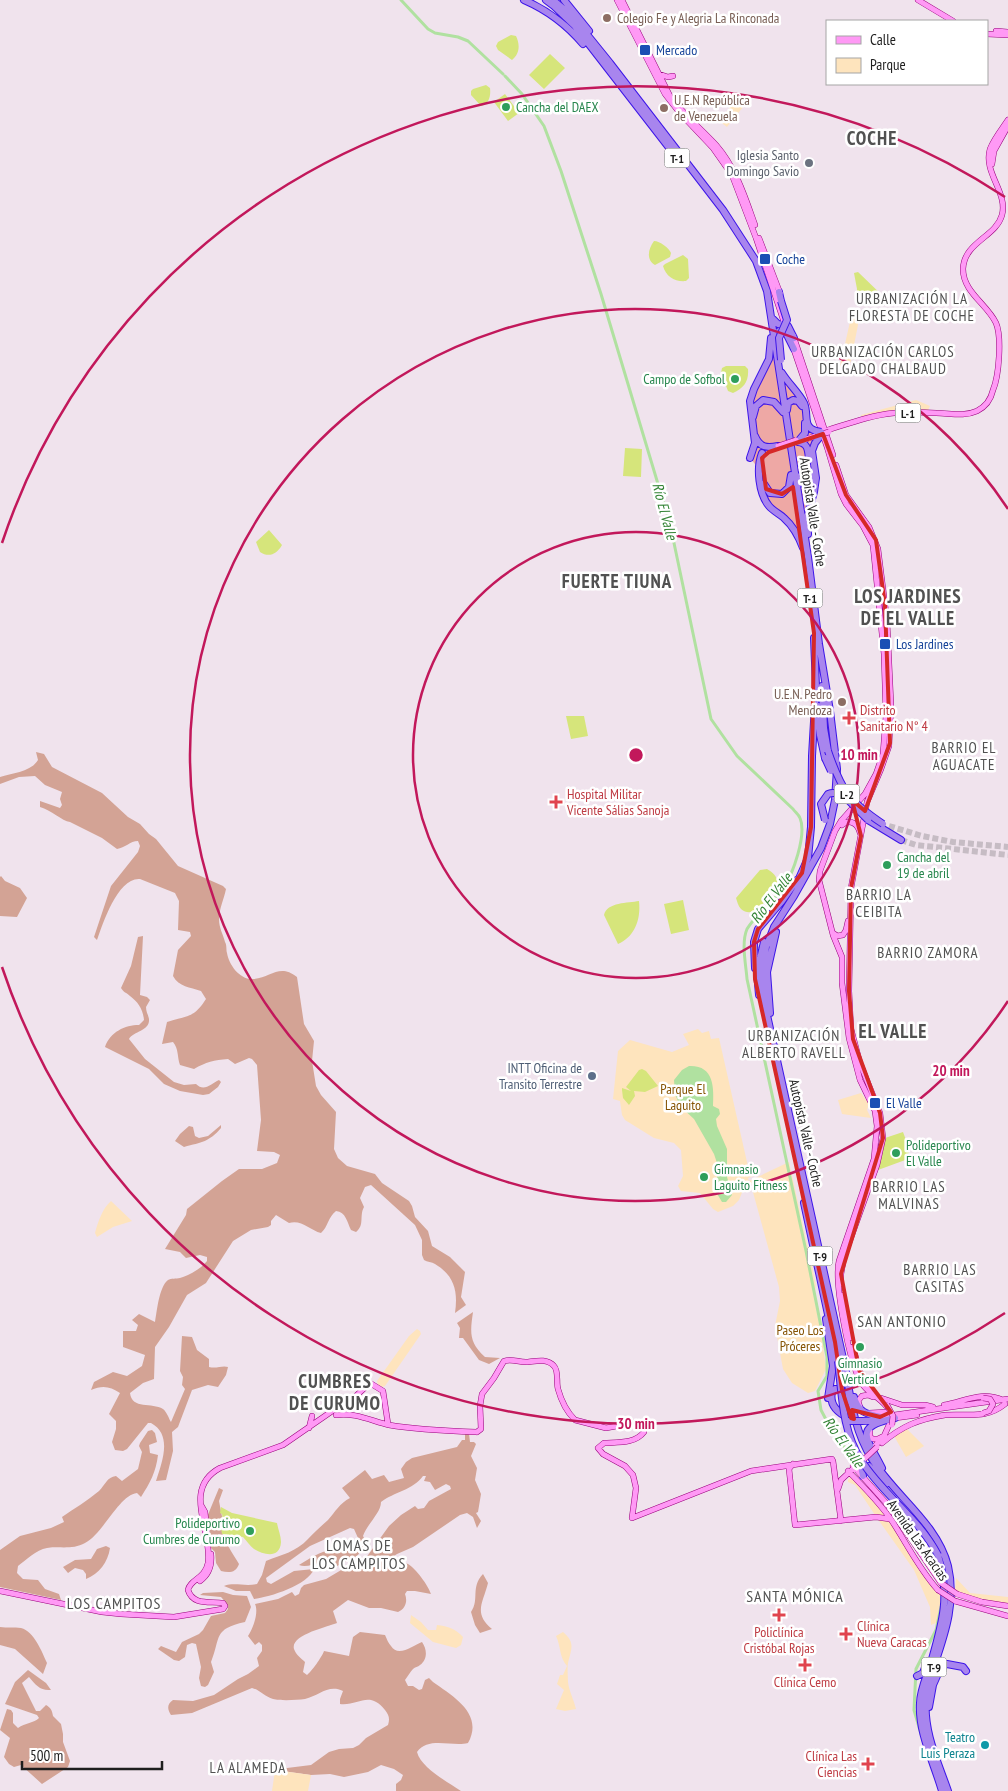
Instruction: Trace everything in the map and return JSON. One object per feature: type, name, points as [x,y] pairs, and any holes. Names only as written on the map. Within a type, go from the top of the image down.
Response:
[{"type":"highway","points":[[524,0],[548,13],[571,30],[608,66]]},
{"type":"highway","name":"T-1","points":[[546,0],[574,26],[608,66]]},
{"type":"highway","name":"T-1","points":[[552,0],[572,16],[608,66]]},
{"type":"highway","points":[[564,0],[608,55],[608,66]]},
{"type":"highway","name":"Autopista Valle - Coche","points":[[608,66],[741,236],[763,276],[772,319],[791,475],[812,616],[822,662],[837,769],[836,789],[830,824],[821,848],[774,927],[766,947],[762,979],[763,996],[846,1372],[853,1414],[862,1440],[884,1479],[927,1525],[943,1552],[947,1564],[952,1590],[950,1612],[927,1691],[924,1722],[948,1791]]},
{"type":"highway","name":"Autopista Valle - Coche","points":[[608,66],[720,212],[746,250],[758,272],[763,289],[780,368],[792,460],[808,557],[817,646],[816,687],[811,827],[808,858],[802,873],[770,928],[762,947],[757,972],[760,1001],[838,1361],[844,1415],[854,1448],[870,1473],[929,1538],[938,1555],[945,1584],[941,1629],[920,1702],[943,1791]]},
{"type":"highway","points":[[779,292],[787,320],[779,338],[780,368],[803,402],[807,426],[824,432],[815,443],[812,451],[816,478],[807,516],[810,547],[808,557]]},
{"type":"highway","points":[[772,319],[776,323],[783,323],[788,326],[794,338]]},
{"type":"highway","points":[[783,323],[774,339],[768,364],[751,397],[750,411],[755,443],[750,458],[758,468],[766,500],[770,507],[788,521],[803,548]]},
{"type":"highway","points":[[774,339],[782,330],[786,333],[794,349]]},
{"type":"highway","points":[[779,447],[767,448],[758,442],[753,430],[754,413],[759,402],[767,399],[774,402],[783,412]]},
{"type":"highway","points":[[787,418],[788,403],[793,400],[798,401],[803,410],[806,430],[798,441],[808,448],[812,477],[809,483],[803,484],[798,480],[792,460]]},
{"type":"highway","points":[[779,447],[767,453],[761,460],[766,489],[773,494],[782,494],[789,487],[791,475]]},
{"type":"highway","points":[[758,468],[762,454]]},
{"type":"highway","name":"L-2","points":[[822,662],[824,728],[828,751],[838,780],[847,794],[901,840]]},
{"type":"highway","name":"L-2","points":[[816,687],[820,735],[825,758],[835,780],[851,804],[868,820],[884,826]]},
{"type":"highway","points":[[812,866],[824,834],[825,820],[821,804],[828,794],[834,793],[841,795],[851,804]]},
{"type":"highway","name":"T-9","points":[[760,1001],[757,992],[754,954],[754,942],[758,929],[782,901],[802,873]]},
{"type":"highway","points":[[771,1033],[773,1029],[766,977],[776,932]]},
{"type":"highway","points":[[824,1293],[823,1304],[833,1366],[828,1398],[833,1410],[842,1418],[849,1419],[895,1418]]},
{"type":"highway","name":"T-9","points":[[846,1372],[858,1408],[865,1414],[880,1416]]},
{"type":"highway","points":[[849,1419],[836,1410],[832,1403],[831,1395],[835,1389],[839,1389],[844,1393],[858,1439],[868,1460],[927,1530],[943,1560],[950,1593],[946,1619],[941,1629]]},
{"type":"highway","points":[[862,1420],[880,1416]]},
{"type":"highway","points":[[884,1479],[866,1437],[868,1429],[874,1424],[895,1418]]},
{"type":"highway","points":[[863,1474],[868,1466],[884,1479]]},
{"type":"highway","name":"T-9","points":[[924,1722],[933,1686],[941,1667],[945,1664],[966,1669],[946,1662],[942,1658],[950,1612]]},
{"type":"highway","points":[[917,1676],[923,1673],[932,1658]]},
{"type":"highway","name":"T-9","points":[[917,1687],[920,1702]]},
{"type":"main road","points":[[616,0],[665,94],[678,112],[713,148],[732,175],[756,238],[783,323],[818,414],[846,495],[869,527],[877,544],[887,621],[891,705],[890,743],[882,769],[867,802],[849,892],[848,925],[843,935],[836,941]]},
{"type":"main road","points":[[622,0],[672,99],[717,146],[733,169],[746,199],[779,292],[818,414]]},
{"type":"main road","points":[[913,0],[944,20]]},
{"type":"main road","points":[[918,0],[950,20]]},
{"type":"main road","points":[[988,32],[1008,33]]},
{"type":"main road","points":[[659,74],[668,77],[673,76]]},
{"type":"main road","points":[[665,86],[670,91]]},
{"type":"main road","name":"L-1","points":[[779,447],[863,419],[887,414],[922,412],[968,414],[978,410],[987,402],[995,382],[998,332],[992,316],[968,286],[963,269],[969,251],[998,223],[1002,215],[1001,199],[990,171],[989,157],[994,141],[1008,120]]},
{"type":"main road","name":"L-1","points":[[824,432],[876,418],[901,415],[968,417],[979,413],[990,404],[998,383],[1001,332],[994,316],[970,286],[965,270],[972,252],[997,228],[1004,217],[1005,202],[992,161],[996,147],[1008,126]]},
{"type":"main road","points":[[829,446],[841,494],[846,504],[863,526],[873,545],[884,654],[886,695],[885,740],[880,762],[866,794],[835,831],[820,871],[819,880],[832,932],[842,957],[842,984],[849,1038],[860,1080],[875,1111],[877,1126],[874,1159],[839,1261],[838,1289],[855,1370],[866,1389],[881,1399]]},
{"type":"main road","points":[[835,831],[845,822],[850,822],[858,825],[861,836]]},
{"type":"main road","points":[[851,888],[849,991],[851,1029],[861,1066],[880,1113],[883,1138],[874,1173],[844,1256],[841,1280],[857,1366],[867,1386],[887,1405],[890,1416],[890,1425],[882,1443]]},
{"type":"main road","points":[[832,932],[836,936],[843,935]]},
{"type":"main road","points":[[332,1415],[353,1415],[397,1426],[420,1429],[479,1432],[480,1399],[504,1361],[512,1359],[528,1362],[538,1360],[553,1364],[556,1369],[561,1398],[575,1420],[606,1428],[638,1422],[644,1426],[644,1432],[639,1438],[623,1442],[604,1443],[598,1448],[603,1454],[625,1466],[634,1475],[636,1488],[632,1518],[751,1471],[831,1458],[838,1492],[841,1521]]},
{"type":"main road","points":[[0,1592],[121,1614],[174,1617],[222,1610],[225,1607],[224,1604],[200,1602],[191,1596],[188,1590],[190,1584],[204,1573],[208,1561],[201,1505],[205,1483],[215,1471],[276,1448],[332,1415],[338,1407],[348,1403],[370,1383],[383,1391],[388,1424]]},
{"type":"main road","points":[[924,1409],[870,1413],[862,1409],[859,1404],[860,1398],[865,1395],[898,1405],[959,1408],[987,1414],[1006,1402]]},
{"type":"main road","points":[[876,1446],[905,1426],[942,1416],[981,1396],[996,1397],[1006,1402]]},
{"type":"main road","points":[[880,1416],[959,1408],[969,1402],[983,1398],[990,1399],[994,1404],[989,1411],[983,1413],[962,1412],[959,1408]]},
{"type":"main road","points":[[895,1418],[1006,1402]]},
{"type":"main road","points":[[348,1403],[348,1410],[353,1415]]},
{"type":"main road","points":[[914,1412],[933,1407]]},
{"type":"main road","points":[[372,1420],[382,1420],[385,1418],[386,1412]]},
{"type":"main road","points":[[386,1412],[389,1420],[397,1426]]},
{"type":"main road","points":[[310,1428],[312,1416]]},
{"type":"main road","points":[[884,1436],[873,1439],[870,1437],[869,1432],[872,1427],[879,1424],[942,1416]]},
{"type":"main road","points":[[838,1492],[840,1482],[876,1446],[890,1425]]},
{"type":"main road","points":[[793,1464],[790,1470],[795,1525],[869,1518],[879,1520],[890,1519],[896,1516]]},
{"type":"main road","name":"Avenida Las Acacias","points":[[855,1465],[896,1516],[941,1583],[957,1594],[974,1600],[1008,1606]]},
{"type":"main road","points":[[783,1466],[790,1470]]},
{"type":"main road","points":[[835,1477],[839,1478],[848,1472]]},
{"type":"main road","name":"Avenida Las Acacias","points":[[848,1472],[890,1519],[926,1576],[938,1590],[955,1601],[1008,1616]]},
{"type":"main road","points":[[201,1505],[205,1512],[212,1562]]},
{"type":"main road","points":[[869,1518],[873,1511]]},
{"type":"main road","points":[[0,1592],[110,1615],[168,1620],[223,1612],[227,1609],[227,1604],[224,1600],[198,1598],[190,1592],[192,1586],[206,1576],[212,1562],[214,1548]]},
{"type":"highlighted area","points":[[823,434],[846,495],[876,540],[885,605],[890,743],[865,811],[852,800],[861,836],[851,888],[849,991],[853,1039],[880,1113],[883,1138],[841,1274],[859,1370],[891,1412],[880,1417],[852,1410],[854,1419],[851,1418],[842,1390],[835,1342],[755,979],[754,942],[758,929],[802,873],[811,827],[814,633],[793,487],[782,494],[766,489],[762,458],[769,452]]},
{"type":"shaded area","points":[[511,35],[516,36],[519,46],[517,55],[512,60],[498,50],[496,46],[498,42]]},
{"type":"shaded area","points":[[550,54],[565,68],[544,89],[529,75]]},
{"type":"shaded area","points":[[486,85],[490,88],[490,97],[488,102],[481,106],[471,95],[471,91]]},
{"type":"shaded area","name":"Cancha del DAEX","points":[[505,94],[519,113],[508,121],[494,102]]},
{"type":"shaded area","points":[[654,241],[664,245],[671,253],[670,257],[655,265],[649,257],[650,247]]},
{"type":"shaded area","points":[[683,255],[688,259],[689,278],[686,281],[678,281],[666,273],[663,266]]},
{"type":"shaded area","points":[[858,272],[885,298],[856,299],[857,289],[854,273]]},
{"type":"shaded area","points":[[771,338],[803,548],[798,537],[768,504],[758,468],[751,459],[754,449],[750,406],[766,367]]},
{"type":"shaded area","name":"Campo de Sofbol","points":[[726,366],[745,366],[748,369],[748,377],[745,384],[733,393],[728,391],[721,373],[722,368]]},
{"type":"shaded area","points":[[782,373],[803,402],[807,426],[821,432],[815,443],[815,471],[807,517],[810,547],[808,557]]},
{"type":"shaded area","points":[[625,448],[642,449],[641,477],[623,476]]},
{"type":"shaded area","points":[[269,530],[282,545],[275,553],[267,555],[260,552],[256,542]]},
{"type":"shaded area","points":[[566,716],[584,716],[588,736],[571,739]]},
{"type":"shaded area","points":[[36,752],[44,754],[52,767],[102,793],[156,839],[178,866],[226,889],[219,922],[228,958],[236,971],[248,979],[259,978],[280,971],[291,973],[297,977],[304,1024],[314,1041],[312,1061],[316,1086],[321,1095],[336,1112],[334,1149],[338,1158],[347,1166],[375,1174],[382,1183],[409,1201],[415,1217],[428,1231],[432,1246],[450,1257],[465,1272],[461,1297],[466,1305],[455,1313],[456,1298],[451,1279],[434,1263],[424,1260],[422,1240],[415,1225],[371,1185],[365,1187],[360,1198],[364,1207],[361,1223],[356,1232],[351,1230],[344,1215],[336,1211],[321,1233],[298,1222],[289,1223],[276,1215],[268,1227],[251,1230],[233,1241],[206,1283],[187,1295],[155,1347],[154,1379],[143,1383],[130,1393],[134,1402],[138,1404],[163,1409],[171,1422],[185,1389],[182,1385],[183,1377],[180,1371],[182,1336],[192,1337],[197,1350],[209,1359],[209,1367],[228,1367],[226,1375],[218,1387],[208,1385],[192,1390],[178,1427],[172,1432],[173,1451],[166,1480],[156,1481],[164,1449],[162,1434],[158,1428],[148,1423],[127,1449],[123,1451],[115,1450],[112,1442],[116,1421],[109,1414],[120,1393],[106,1387],[91,1390],[94,1382],[113,1372],[127,1376],[142,1366],[145,1355],[123,1347],[123,1331],[136,1331],[138,1325],[132,1320],[139,1314],[155,1322],[162,1288],[165,1283],[169,1279],[191,1274],[207,1261],[207,1257],[200,1255],[186,1258],[180,1252],[165,1249],[186,1215],[187,1209],[239,1169],[262,1169],[277,1163],[280,1155],[274,1152],[257,1151],[261,1120],[257,1065],[252,1059],[249,1058],[235,1064],[228,1059],[218,1060],[194,1069],[180,1065],[173,1042],[162,1044],[167,1022],[193,1013],[206,999],[201,991],[182,985],[173,976],[178,950],[191,936],[190,932],[178,930],[179,901],[175,893],[140,879],[132,880],[118,893],[107,913],[97,940],[94,937],[111,886],[138,852],[140,846],[138,841],[117,849],[102,838],[40,807],[40,801],[60,808],[62,805],[60,799],[62,792],[45,785],[35,776],[19,777],[0,784],[0,777],[21,772],[35,764],[38,760]]},
{"type":"shaded area","points":[[767,869],[776,876],[776,887],[761,906],[751,912],[746,912],[738,905],[736,898],[760,870]]},
{"type":"shaded area","points":[[1,876],[5,881],[20,888],[27,898],[17,917],[0,916]]},
{"type":"shaded area","points":[[683,900],[689,930],[671,934],[664,904]]},
{"type":"shaded area","points":[[639,901],[636,927],[629,937],[618,944],[604,915],[613,905]]},
{"type":"shaded area","points":[[143,936],[140,995],[150,1000],[146,1007],[149,1023],[129,1039],[145,1059],[174,1082],[184,1085],[196,1084],[205,1087],[219,1080],[221,1082],[218,1087],[209,1094],[203,1095],[180,1091],[164,1084],[149,1069],[105,1047],[114,1033],[128,1026],[139,1025],[144,1020],[143,1012],[138,1003],[121,988],[131,966],[138,937]]},
{"type":"shaded area","points":[[689,1066],[703,1069],[711,1078],[713,1106],[719,1109],[720,1114],[716,1119],[717,1126],[727,1149],[727,1177],[732,1195],[726,1202],[722,1202],[716,1192],[718,1166],[714,1154],[694,1119],[680,1106],[675,1094],[674,1080],[682,1070]]},
{"type":"shaded area","points":[[639,1070],[646,1071],[658,1086],[645,1092],[634,1091],[635,1096],[629,1105],[623,1098],[622,1088],[631,1091],[626,1087]]},
{"type":"shaded area","points":[[221,1125],[221,1128],[209,1139],[184,1147],[175,1141],[189,1126],[193,1127],[195,1136],[199,1138],[208,1136]]},
{"type":"shaded area","name":"Polideportivo El Valle","points":[[903,1132],[909,1148],[908,1159],[878,1170],[885,1138]]},
{"type":"shaded area","points":[[473,1312],[471,1332],[473,1342],[485,1357],[500,1358],[489,1364],[479,1360],[463,1338],[459,1338],[460,1328],[457,1323]]},
{"type":"shaded area","points":[[152,1430],[155,1433],[157,1442],[149,1445],[150,1453],[158,1455],[152,1477],[141,1497],[137,1493],[130,1495],[117,1507],[98,1532],[85,1543],[76,1546],[43,1549],[31,1555],[18,1566],[17,1573],[23,1579],[38,1580],[45,1589],[59,1594],[61,1600],[0,1587],[0,1550],[20,1536],[51,1528],[64,1522],[62,1517],[99,1491],[110,1478],[116,1476],[122,1481],[138,1469],[142,1452],[139,1446],[140,1443],[148,1431]]},
{"type":"shaded area","points":[[465,1434],[469,1434],[470,1442],[476,1444],[471,1456],[477,1468],[475,1480],[481,1494],[478,1512],[476,1513],[481,1521],[477,1528],[473,1517],[467,1513],[460,1515],[413,1547],[394,1556],[396,1560],[408,1564],[415,1570],[425,1582],[431,1594],[407,1591],[405,1594],[405,1605],[398,1612],[381,1608],[369,1608],[348,1600],[333,1611],[337,1623],[303,1636],[294,1644],[297,1655],[305,1662],[303,1672],[307,1675],[324,1651],[349,1656],[353,1637],[360,1632],[385,1635],[390,1645],[398,1651],[406,1650],[422,1642],[426,1651],[425,1657],[423,1663],[413,1669],[405,1680],[408,1686],[413,1686],[419,1690],[422,1689],[425,1680],[429,1678],[458,1700],[464,1707],[472,1723],[472,1733],[468,1743],[427,1744],[417,1752],[429,1769],[461,1791],[396,1791],[396,1784],[403,1775],[394,1769],[381,1765],[368,1772],[344,1777],[330,1774],[311,1775],[275,1770],[276,1765],[287,1768],[311,1765],[329,1752],[353,1748],[359,1745],[366,1738],[388,1725],[388,1715],[379,1704],[374,1701],[364,1700],[340,1704],[343,1691],[338,1689],[328,1690],[305,1699],[276,1700],[252,1688],[192,1713],[171,1715],[168,1707],[173,1700],[193,1701],[214,1695],[259,1666],[257,1658],[262,1651],[262,1645],[259,1642],[255,1645],[248,1636],[255,1620],[255,1604],[278,1599],[292,1592],[295,1596],[299,1594],[304,1585],[326,1579],[348,1566],[363,1562],[389,1526],[401,1515],[415,1506],[418,1509],[424,1508],[429,1501],[451,1489],[450,1486],[446,1484],[435,1490],[430,1482],[424,1481],[426,1476],[423,1476],[414,1485],[381,1502],[379,1510],[363,1536],[367,1544],[357,1556],[329,1570],[318,1563],[307,1566],[299,1565],[323,1552],[348,1548],[358,1543],[354,1529],[350,1528],[310,1546],[266,1578],[267,1582],[271,1584],[294,1571],[314,1569],[304,1580],[288,1589],[254,1599],[250,1591],[236,1591],[224,1586],[232,1584],[257,1584],[266,1561],[288,1553],[303,1543],[328,1520],[340,1505],[350,1498],[342,1488],[365,1470],[372,1479],[384,1475],[389,1482],[404,1478],[401,1469],[406,1462],[412,1458],[457,1447],[462,1440],[465,1440]]},
{"type":"shaded area","points":[[219,1488],[223,1490],[219,1501],[224,1527],[221,1528],[222,1533],[239,1564],[234,1571],[229,1572],[221,1571],[216,1563],[215,1552],[209,1546],[207,1517]]},
{"type":"shaded area","name":"Polideportivo Cumbres de Curumo","points":[[221,1507],[232,1513],[277,1523],[281,1537],[278,1551],[271,1554],[262,1553],[254,1549],[243,1537],[222,1534],[221,1528],[224,1527],[222,1514],[220,1513]]},
{"type":"shaded area","points":[[106,1546],[110,1548],[105,1563],[91,1577],[86,1579],[86,1574],[83,1570],[75,1568],[68,1573],[63,1567],[75,1560],[91,1559],[97,1549]]},
{"type":"shaded area","points":[[483,1574],[488,1583],[482,1602],[481,1613],[486,1623],[492,1629],[480,1633],[471,1612],[475,1603],[477,1584]]},
{"type":"shaded area","points":[[223,1592],[247,1596],[251,1607],[245,1622],[228,1628],[220,1635],[211,1662],[214,1672],[208,1685],[205,1687],[201,1686],[199,1678],[201,1667],[196,1644],[187,1645],[185,1657],[179,1661],[174,1660],[158,1649],[161,1646],[176,1652],[182,1642],[203,1630],[211,1616],[225,1613],[228,1609],[227,1604],[221,1597],[200,1595],[203,1593]]},
{"type":"shaded area","points":[[0,1627],[21,1628],[30,1633],[37,1642],[47,1663],[43,1674],[15,1649],[0,1645]]},
{"type":"shaded area","points":[[28,1670],[46,1683],[51,1690],[41,1688],[29,1677],[22,1683],[36,1711],[40,1711],[46,1705],[61,1724],[63,1742],[70,1761],[68,1767],[42,1784],[21,1765],[14,1767],[9,1764],[4,1757],[10,1738],[0,1730],[7,1709],[13,1713],[13,1723],[18,1728],[39,1718],[37,1715],[5,1704],[15,1682]]},
{"type":"green space","points":[[739,96],[747,102],[727,127],[719,121]]},
{"type":"green space","points":[[852,313],[858,313],[858,325],[850,365],[854,366],[855,370],[848,370],[840,366]]},
{"type":"green space","points":[[916,400],[930,406],[928,410],[895,411],[862,417],[861,415]]},
{"type":"green space","name":"Parque El Laguito","points":[[698,1029],[702,1033],[709,1031],[711,1039],[719,1038],[749,1171],[753,1171],[754,1176],[748,1178],[749,1181],[789,1162],[816,1285],[814,1298],[826,1369],[815,1391],[808,1393],[792,1383],[783,1369],[775,1326],[780,1301],[779,1287],[751,1185],[743,1190],[739,1200],[733,1206],[718,1212],[713,1209],[700,1193],[681,1191],[678,1186],[683,1176],[681,1150],[674,1143],[654,1138],[625,1120],[622,1115],[620,1101],[613,1099],[618,1051],[630,1040],[672,1052],[689,1045],[683,1034]]},
{"type":"green space","points":[[861,1093],[869,1104],[867,1110],[871,1118],[842,1114],[838,1100]]},
{"type":"green space","points":[[111,1201],[132,1221],[113,1227],[97,1237],[95,1233],[99,1220]]},
{"type":"green space","points":[[417,1329],[421,1334],[385,1386],[378,1385],[377,1381],[409,1336]]},
{"type":"green space","points":[[906,1428],[924,1446],[906,1457],[894,1436]]},
{"type":"green space","points":[[851,1476],[880,1508],[929,1580],[947,1601],[943,1620],[931,1625],[930,1607],[914,1570],[855,1485],[848,1482]]},
{"type":"green space","points":[[956,1578],[970,1593],[1008,1597],[1008,1603],[988,1602],[955,1591]]},
{"type":"green space","points":[[411,1615],[428,1630],[436,1630],[437,1625],[455,1630],[463,1637],[461,1645],[456,1648],[433,1642],[410,1623]]},
{"type":"green space","points":[[563,1632],[570,1640],[572,1646],[568,1665],[568,1682],[576,1709],[565,1711],[556,1709],[564,1690],[557,1684],[560,1675],[563,1675],[567,1666],[556,1636]]},
{"type":"green space","points":[[275,1770],[311,1775],[308,1791],[272,1791]]},
{"type":"waterway","name":"Río El Valle","points":[[401,0],[428,29],[435,33],[458,37],[468,41],[503,74]]},
{"type":"waterway","name":"Río El Valle","points":[[505,76],[522,94],[544,126],[561,171],[601,294],[670,524],[711,719],[737,756],[793,809],[799,816],[802,825],[798,854],[787,882],[747,929],[744,941],[745,961],[747,979],[827,1357],[827,1376],[818,1391],[821,1410],[831,1429],[860,1464]]},
{"type":"waterway","name":"Río El Valle","points":[[931,1549],[937,1561]]},
{"type":"waterway","name":"Río El Valle","points":[[921,1734],[914,1710],[916,1669],[936,1630],[941,1607]]},
{"type":"tunnel","points":[[889,826],[922,836],[953,842],[1008,847]]},
{"type":"tunnel","points":[[901,840],[916,845],[1008,855]]},
{"type":"place","name":"Colegio Fe y Alegria La Rinconada","points":[[607,18]]},
{"type":"place","name":"Mercado","points":[[645,50]]},
{"type":"place","name":"Cancha del DAEX","points":[[506,107]]},
{"type":"place","name":"U.E.N República de Venezuela","points":[[664,108]]},
{"type":"place","name":"Iglesia Santo Domingo Savio","points":[[809,163]]},
{"type":"place","name":"Coche","points":[[765,259]]},
{"type":"place","name":"Campo de Sofbol","points":[[735,379]]},
{"type":"place","name":"Los Jardines","points":[[885,644]]},
{"type":"place","name":"U.E.N. Pedro Mendoza","points":[[842,702]]},
{"type":"place","name":"Distrito Sanitario N° 4","points":[[849,718]]},
{"type":"place","name":"Hospital Militar Vicente Sálias Sanoja","points":[[556,802]]},
{"type":"place","name":"Cancha del 19 de abril","points":[[887,865]]},
{"type":"place","name":"INTT Oficina de Transito Terrestre","points":[[592,1076]]},
{"type":"place","name":"El Valle","points":[[875,1103]]},
{"type":"place","name":"Polideportivo El Valle","points":[[896,1153]]},
{"type":"place","name":"Gimnasio Laguito Fitness","points":[[704,1177]]},
{"type":"place","name":"Gimnasio Vertical","points":[[860,1347]]},
{"type":"place","name":"Polideportivo Cumbres de Curumo","points":[[250,1531]]},
{"type":"place","name":"Policlínica Cristóbal Rojas","points":[[779,1615]]},
{"type":"place","name":"Clínica Nueva Caracas","points":[[846,1634]]},
{"type":"place","name":"Clínica Cemo","points":[[805,1665]]},
{"type":"place","name":"Teatro Luis Peraza","points":[[985,1745]]},
{"type":"place","name":"Clínica Las Ciencias","points":[[868,1764]]},
{"type":"district","name":"COCHE","points":[[872,138]]},
{"type":"district","name":"URBANIZACIÓN LA FLORESTA DE COCHE","points":[[912,306]]},
{"type":"district","name":"URBANIZACIÓN CARLOS DELGADO CHALBAUD","points":[[883,360]]},
{"type":"district","name":"FUERTE TIUNA","points":[[617,581]]},
{"type":"district","name":"LOS JARDINES DE EL VALLE","points":[[908,607]]},
{"type":"district","name":"BARRIO EL AGUACATE","points":[[964,756]]},
{"type":"district","name":"BARRIO LA CEIBITA","points":[[879,902]]},
{"type":"district","name":"BARRIO ZAMORA","points":[[928,952]]},
{"type":"district","name":"EL VALLE","points":[[893,1031]]},
{"type":"district","name":"URBANIZACIÓN ALBERTO RAVELL","points":[[794,1044]]},
{"type":"district","name":"BARRIO LAS MALVINAS","points":[[909,1194]]},
{"type":"district","name":"BARRIO LAS CASITAS","points":[[940,1278]]},
{"type":"district","name":"SAN ANTONIO","points":[[902,1321]]},
{"type":"district","name":"CUMBRES DE CURUMO","points":[[335,1392]]},
{"type":"district","name":"LOMAS DE LOS CAMPITOS","points":[[359,1554]]},
{"type":"district","name":"SANTA MÓNICA","points":[[795,1596]]},
{"type":"district","name":"LOS CAMPITOS","points":[[114,1603]]},
{"type":"district","name":"LA ALAMEDA","points":[[248,1767]]},
{"type":"park label","name":"Paseo Los Próceres","points":[[800,1338]]}]
